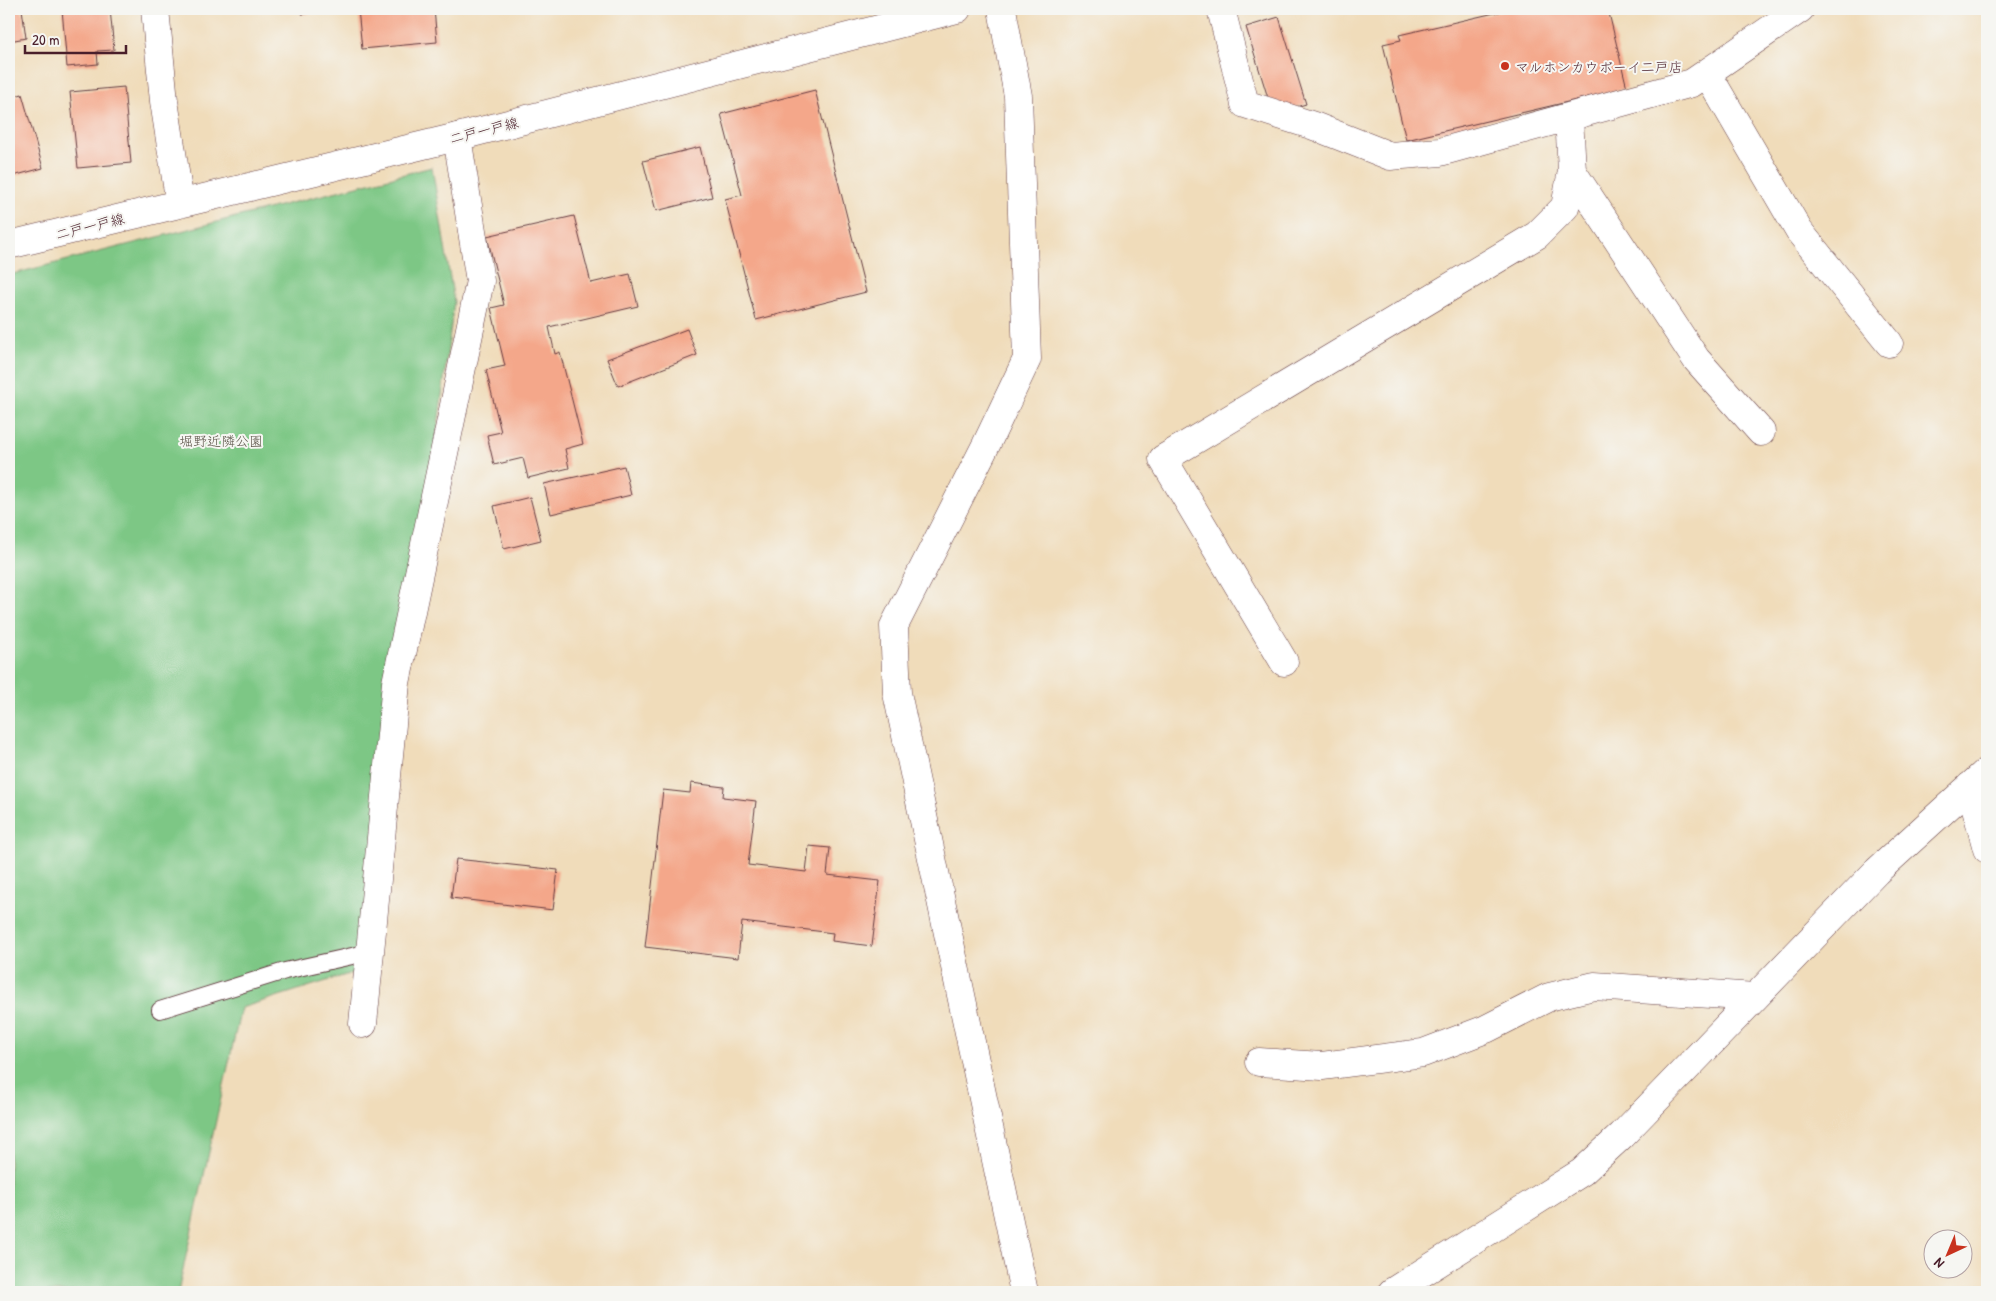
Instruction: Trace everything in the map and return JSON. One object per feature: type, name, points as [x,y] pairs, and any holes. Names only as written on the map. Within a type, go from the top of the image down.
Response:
[{"type":"street","points":[[155,9],[164,101],[180,204]]},
{"type":"street","name":"二戸一戸線","points":[[9,245],[457,137],[957,9]]},
{"type":"street","points":[[1002,9],[1018,96],[1027,359],[986,445],[894,626],[898,693],[1024,1292]]},
{"type":"street","points":[[1221,9],[1245,104],[1314,126],[1390,156],[1440,152],[1692,84],[1800,9]]},
{"type":"street","points":[[1707,73],[1799,231],[1889,344]]},
{"type":"street","points":[[1284,662],[1164,459],[1537,236],[1565,207],[1572,172],[1569,117]]},
{"type":"street","points":[[363,1024],[396,683],[480,281],[457,137]]},
{"type":"street","points":[[1572,172],[1696,359],[1761,432]]},
{"type":"street","points":[[1979,779],[1987,849]]},
{"type":"street","points":[[1392,1292],[1582,1172],[1622,1135],[1876,872],[1979,779]]},
{"type":"street","points":[[1259,1062],[1322,1066],[1424,1053],[1486,1029],[1549,997],[1594,986],[1755,997]]},
{"type":"lane","points":[[160,1010],[285,971],[370,952]]},
{"type":"green space","name":"堀野近隣公園","points":[[432,167],[454,302],[368,968],[241,1008],[178,1292],[9,1292],[9,275]]},
{"type":"building","points":[[9,9],[22,9],[26,38],[9,41]]},
{"type":"building","points":[[62,9],[110,9],[114,50],[97,51],[98,64],[67,67]]},
{"type":"building","points":[[302,9],[343,9],[343,10],[302,14]]},
{"type":"building","points":[[358,9],[434,9],[437,42],[362,49]]},
{"type":"building","name":"マルホンカウボーイ二戸店","points":[[1512,9],[1608,9],[1627,88],[1406,140],[1383,44],[1401,40],[1399,35]]},
{"type":"building","points":[[1279,17],[1306,104],[1273,114],[1246,27]]},
{"type":"building","points":[[124,87],[131,163],[78,168],[70,92]]},
{"type":"building","points":[[815,90],[866,292],[756,320],[725,199],[742,195],[721,114]]},
{"type":"building","points":[[22,94],[43,168],[9,177],[9,98]]},
{"type":"building","points":[[700,147],[712,197],[656,211],[643,161]]},
{"type":"building","points":[[574,216],[591,283],[630,274],[638,306],[549,327],[555,354],[560,352],[583,444],[565,449],[569,468],[528,478],[523,458],[494,465],[487,435],[501,432],[486,370],[505,366],[491,308],[504,305],[487,236]]},
{"type":"building","points":[[687,329],[697,355],[618,386],[607,359]]},
{"type":"building","points":[[624,466],[631,495],[551,514],[544,484]]},
{"type":"building","points":[[530,497],[541,540],[504,549],[494,506]]},
{"type":"building","points":[[691,783],[724,787],[723,797],[756,801],[748,865],[806,872],[809,846],[830,848],[827,875],[880,881],[872,946],[832,941],[833,933],[742,922],[738,958],[645,947],[663,790],[690,793]]},
{"type":"building","points":[[456,859],[558,870],[553,910],[451,898]]},
{"type":"place","name":"マルホンカウボーイ二戸店","points":[[1505,66]]}]
